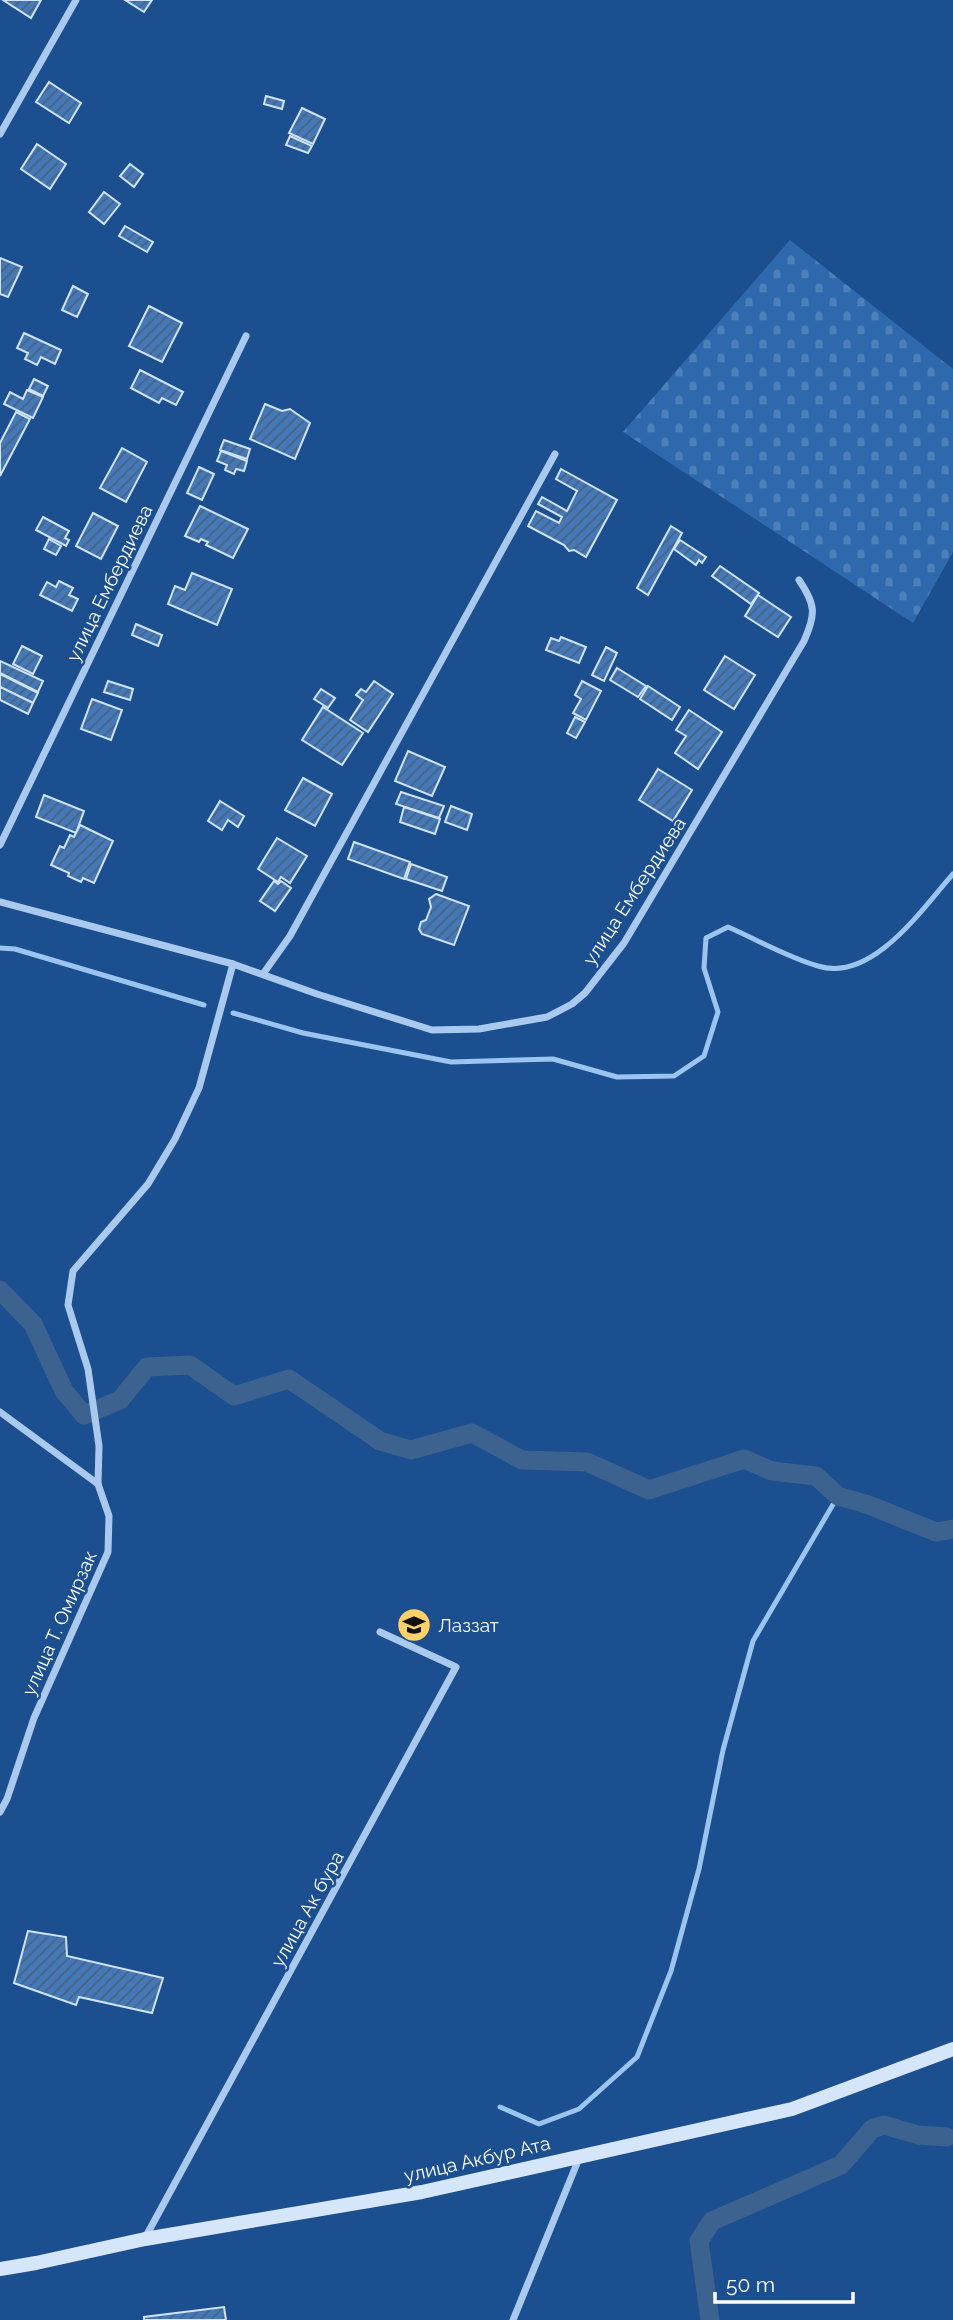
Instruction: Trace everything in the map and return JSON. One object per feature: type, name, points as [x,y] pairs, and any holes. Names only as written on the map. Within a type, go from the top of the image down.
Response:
[{"type":"main road","name":"улица Акбур Ата","points":[[0,2269],[145,2239],[422,2192],[792,2109],[953,2049]]},
{"type":"street","points":[[0,134],[76,0]]},
{"type":"street","name":"улица Ембердиева","points":[[0,845],[246,336]]},
{"type":"street","points":[[263,974],[290,936],[555,454]]},
{"type":"street","name":"улица Ембердиева","points":[[0,902],[233,964],[432,1030],[479,1029],[547,1017],[572,1004],[599,977],[624,943],[804,641],[814,612],[812,602],[799,580]]},
{"type":"street","name":"улица Т. Омирзак","points":[[0,1812],[7,1799],[34,1718],[108,1552],[109,1516],[98,1484],[99,1446],[88,1369],[68,1305],[73,1271],[148,1184],[176,1139],[199,1088],[233,964]]},
{"type":"street","points":[[0,1412],[98,1484]]},
{"type":"street","name":"улица Ак бура","points":[[145,2239],[456,1667],[380,1632]]},
{"type":"street","points":[[513,2320],[581,2155]]},
{"type":"green space","points":[[790,240],[953,369],[953,552],[913,623],[623,432]]},
{"type":"building","points":[[3,0],[41,0],[31,18]]},
{"type":"building","points":[[125,0],[152,0],[144,12]]},
{"type":"building","points":[[49,82],[81,103],[69,123],[36,102]]},
{"type":"building","points":[[266,96],[284,101],[282,109],[264,104]]},
{"type":"building","points":[[302,108],[325,119],[313,144],[289,133]]},
{"type":"building","points":[[290,136],[312,146],[308,153],[286,145]]},
{"type":"building","points":[[37,144],[66,164],[50,189],[21,169]]},
{"type":"building","points":[[130,164],[143,174],[134,187],[120,176]]},
{"type":"building","points":[[104,192],[120,204],[104,224],[89,212]]},
{"type":"building","points":[[125,226],[153,242],[147,252],[119,236]]},
{"type":"building","points":[[0,258],[22,267],[8,297],[0,294]]},
{"type":"building","points":[[73,286],[88,294],[77,317],[62,310]]},
{"type":"building","points":[[149,306],[182,323],[162,362],[129,346]]},
{"type":"building","points":[[24,333],[61,350],[55,364],[41,357],[37,365],[25,359],[28,353],[17,348]]},
{"type":"building","points":[[140,370],[183,392],[176,405],[162,398],[159,403],[131,388]]},
{"type":"building","points":[[34,379],[48,386],[43,396],[29,389]]},
{"type":"building","points":[[27,390],[43,397],[33,418],[4,404],[10,392],[23,399]]},
{"type":"building","points":[[265,404],[282,411],[290,409],[310,423],[295,459],[250,439]]},
{"type":"building","points":[[16,412],[30,419],[0,476],[0,443]]},
{"type":"building","points":[[224,440],[250,449],[247,459],[220,450]]},
{"type":"building","points":[[122,448],[147,462],[126,502],[100,488]]},
{"type":"building","points":[[221,451],[247,461],[244,471],[236,469],[234,474],[225,470],[227,465],[217,461]]},
{"type":"building","points":[[199,467],[214,474],[202,500],[187,493]]},
{"type":"building","points":[[561,469],[617,500],[586,557],[574,550],[569,551],[564,545],[528,526],[536,511],[559,523],[562,517],[538,504],[542,497],[567,511],[577,491],[556,479]]},
{"type":"building","points":[[200,506],[248,529],[233,558],[206,545],[208,542],[201,539],[199,542],[185,536]]},
{"type":"building","points":[[93,513],[118,526],[101,559],[76,546]]},
{"type":"building","points":[[43,517],[69,531],[65,538],[69,540],[66,546],[36,530]]},
{"type":"building","points":[[671,526],[682,533],[648,595],[637,588]]},
{"type":"building","points":[[49,539],[61,546],[56,555],[44,549]]},
{"type":"building","points":[[680,540],[706,557],[702,563],[699,560],[696,565],[674,549]]},
{"type":"building","points":[[720,566],[759,593],[751,604],[712,576]]},
{"type":"building","points":[[192,573],[232,589],[217,625],[168,604],[175,586],[185,590]]},
{"type":"building","points":[[59,581],[73,588],[69,595],[78,599],[72,611],[40,595],[47,582],[56,587]]},
{"type":"building","points":[[758,595],[791,617],[778,637],[745,616]]},
{"type":"building","points":[[136,624],[162,635],[158,646],[132,635]]},
{"type":"building","points":[[561,637],[586,647],[579,663],[546,650],[551,638],[559,641]]},
{"type":"building","points":[[22,646],[42,656],[33,674],[13,664]]},
{"type":"building","points":[[606,647],[617,653],[604,681],[592,675]]},
{"type":"building","points":[[725,656],[755,675],[734,709],[704,690]]},
{"type":"building","points":[[0,661],[43,681],[38,692],[0,673]]},
{"type":"building","points":[[617,668],[646,686],[638,697],[610,680]]},
{"type":"building","points":[[0,674],[38,693],[33,703],[0,687]]},
{"type":"building","points":[[108,681],[133,689],[130,700],[104,692]]},
{"type":"building","points":[[374,681],[393,694],[368,732],[350,720],[363,700],[356,695],[361,689],[366,692]]},
{"type":"building","points":[[582,681],[601,691],[586,720],[573,713],[581,699],[575,695]]},
{"type":"building","points":[[648,686],[680,707],[672,720],[640,699]]},
{"type":"building","points":[[0,687],[33,703],[28,714],[0,700]]},
{"type":"building","points":[[321,689],[335,698],[328,708],[314,699]]},
{"type":"building","points":[[92,699],[122,710],[111,740],[81,729]]},
{"type":"building","points":[[323,707],[363,733],[342,765],[302,740]]},
{"type":"building","points":[[689,710],[722,732],[698,769],[675,753],[686,736],[676,730]]},
{"type":"building","points":[[575,717],[585,722],[576,738],[567,733]]},
{"type":"building","points":[[408,751],[445,767],[432,796],[395,781]]},
{"type":"building","points":[[658,769],[692,790],[673,821],[639,800]]},
{"type":"building","points":[[303,778],[332,794],[315,826],[285,810]]},
{"type":"building","points":[[401,792],[444,806],[439,818],[396,804]]},
{"type":"building","points":[[44,795],[84,811],[76,833],[36,817]]},
{"type":"building","points":[[220,801],[244,816],[238,827],[228,820],[222,830],[208,821]]},
{"type":"building","points":[[451,806],[472,814],[467,830],[445,822]]},
{"type":"building","points":[[404,807],[440,819],[435,834],[400,822]]},
{"type":"building","points":[[80,825],[113,841],[94,883],[83,878],[81,882],[51,865],[60,846],[64,848],[70,835],[74,837]]},
{"type":"building","points":[[277,838],[307,856],[290,883],[281,877],[278,882],[258,869]]},
{"type":"building","points":[[354,842],[410,862],[404,879],[348,859]]},
{"type":"building","points":[[411,864],[447,877],[442,891],[406,879]]},
{"type":"building","points":[[274,881],[278,884],[281,881],[291,888],[275,911],[260,901]]},
{"type":"building","points":[[436,894],[469,906],[454,945],[422,934],[419,929],[431,907],[429,899]]},
{"type":"building","points":[[28,1931],[66,1937],[67,1956],[163,1978],[152,2013],[79,1997],[76,2005],[14,1983]]},
{"type":"building","points":[[224,2307],[226,2320],[144,2320],[144,2317]]},
{"type":"waterway","points":[[233,1013],[303,1033],[451,1062],[553,1059],[617,1077],[674,1076],[704,1056],[718,1012],[704,968],[706,938],[728,927],[818,966],[838,968],[858,964],[876,954],[911,923],[953,874]]},
{"type":"waterway","points":[[0,948],[15,949],[204,1005]]},
{"type":"waterway","points":[[0,1290],[33,1324],[64,1391],[84,1415],[120,1400],[147,1367],[190,1365],[234,1396],[289,1379],[380,1441],[411,1450],[472,1433],[522,1460],[587,1462],[649,1490],[744,1459],[772,1471],[816,1476],[838,1496],[869,1505],[936,1532],[953,1529]]},
{"type":"waterway","points":[[500,2107],[539,2124],[579,2109],[637,2057],[671,1971],[699,1869],[723,1750],[753,1641],[838,1496]]},
{"type":"waterway","points":[[710,2320],[699,2241],[712,2221],[841,2165],[872,2129],[884,2125],[918,2135],[947,2137]]},
{"type":"place","name":"Лаззат","points":[[414,1625]]}]
